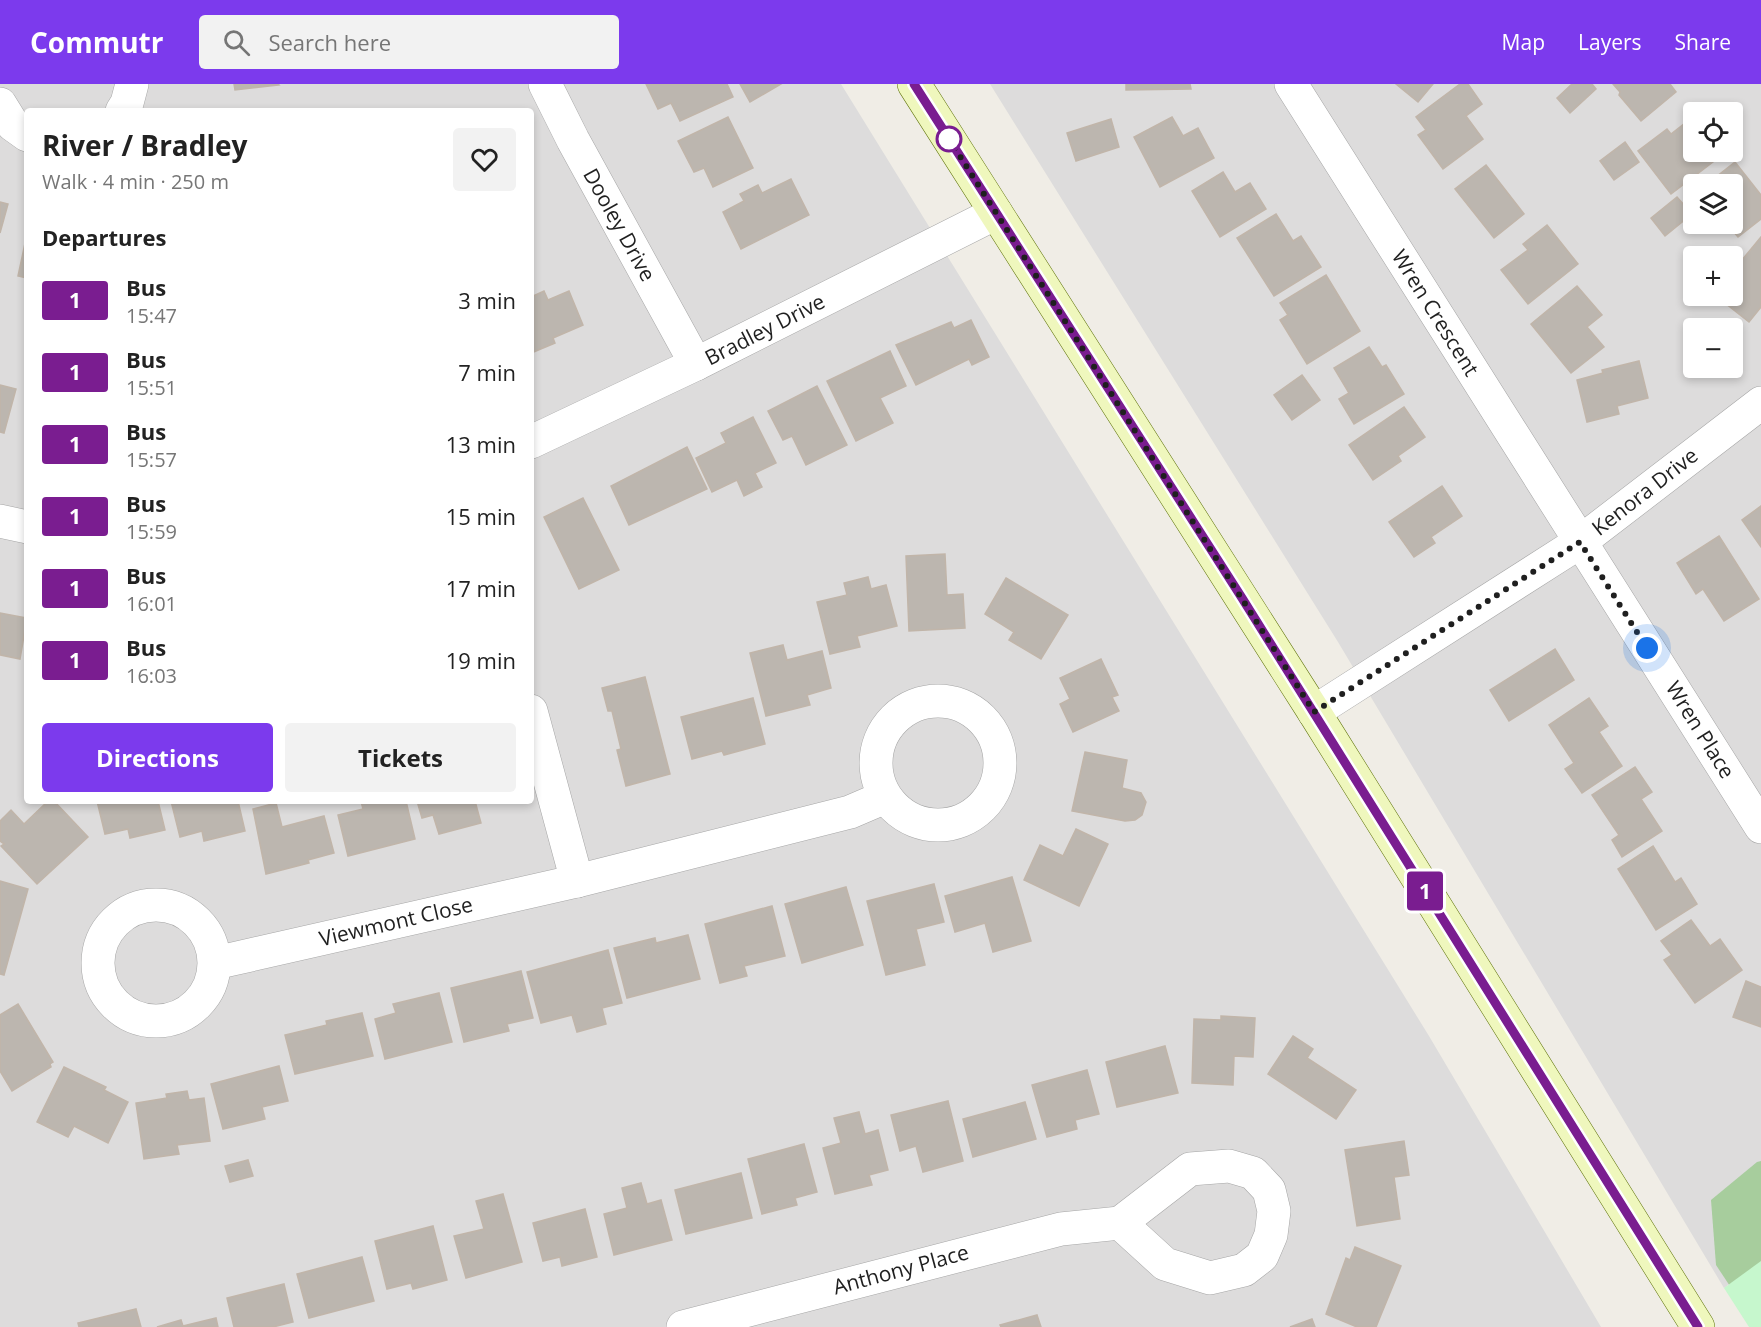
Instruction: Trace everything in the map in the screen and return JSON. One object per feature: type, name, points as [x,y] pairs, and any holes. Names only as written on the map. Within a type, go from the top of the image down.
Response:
[{"type":"street","points":[[124,108],[132,84]]},
{"type":"street","name":"Dooley Drive","points":[[545,84],[573,140],[696,364]]},
{"type":"street","points":[[914,84],[1314,712],[1698,1327]]},
{"type":"street","name":"Wren Crescent","points":[[1291,84],[1580,542]]},
{"type":"street","points":[[0,105],[13,125],[24,133]]},
{"type":"street","name":"Bradley Drive","points":[[534,441],[696,364],[996,213]]},
{"type":"street","name":"Kenora Drive","points":[[1314,712],[1580,542],[1761,403]]},
{"type":"street","points":[[0,521],[24,526]]},
{"type":"street","name":"Wren Place","points":[[1580,542],[1761,827]]},
{"type":"street","points":[[534,722],[577,881]]},
{"type":"street","name":"Viewmont Close","points":[[215,963],[577,881],[850,812],[885,797]]},
{"type":"street","name":"Anthony Place","points":[[683,1327],[1061,1228],[1120,1222]]},
{"type":"shaded area","points":[[0,84],[841,84],[1429,1036],[1601,1327],[0,1327]]},
{"type":"shaded area","points":[[990,84],[1761,84],[1761,1261],[1724,1288],[1338,642]]},
{"type":"green space","points":[[1761,1161],[1761,1327],[1757,1327],[1716,1265],[1711,1200]]},
{"type":"green space","points":[[1761,1261],[1761,1327],[1749,1327],[1724,1288]]},
{"type":"building","points":[[234,84],[278,84],[279,85],[235,90]]},
{"type":"building","points":[[646,84],[727,84],[733,97],[680,121],[671,103],[658,109]]},
{"type":"building","points":[[740,84],[781,84],[750,102]]},
{"type":"building","points":[[1126,84],[1190,84],[1191,89],[1126,90]]},
{"type":"building","points":[[1396,84],[1433,84],[1418,102]]},
{"type":"building","points":[[1460,84],[1468,84],[1482,104],[1466,116],[1483,139],[1443,169],[1418,135],[1426,130],[1416,117]]},
{"type":"building","points":[[1572,84],[1592,84],[1596,89],[1570,113],[1557,98]]},
{"type":"building","points":[[1613,84],[1670,84],[1676,92],[1641,121],[1619,95],[1620,92]]},
{"type":"building","points":[[728,117],[753,168],[713,187],[704,168],[694,172],[678,141]]},
{"type":"building","points":[[1172,117],[1183,136],[1198,128],[1214,158],[1160,187],[1134,137]]},
{"type":"building","points":[[1111,119],[1119,147],[1076,161],[1067,133]]},
{"type":"building","points":[[1683,125],[1683,162],[1713,162],[1697,174],[1683,174],[1683,185],[1671,194],[1638,151],[1667,129],[1671,134]]},
{"type":"building","points":[[1625,142],[1639,162],[1614,180],[1600,161]]},
{"type":"building","points":[[1735,162],[1761,195],[1761,219],[1743,233],[1743,174],[1720,174]]},
{"type":"building","points":[[1486,165],[1524,214],[1494,238],[1455,189]]},
{"type":"building","points":[[1223,172],[1235,192],[1250,183],[1266,209],[1220,237],[1192,191]]},
{"type":"building","points":[[791,179],[809,215],[741,249],[723,212],[744,201],[740,194],[758,185],[762,193]]},
{"type":"building","points":[[1677,197],[1683,204],[1683,221],[1665,236],[1651,218]]},
{"type":"building","points":[[0,202],[8,204],[0,233]]},
{"type":"building","points":[[1276,214],[1293,241],[1301,236],[1321,267],[1274,296],[1237,238]]},
{"type":"building","points":[[1547,225],[1578,264],[1528,304],[1501,270],[1528,250],[1523,244]]},
{"type":"building","points":[[1761,237],[1761,307],[1749,322],[1729,306],[1743,306],[1743,259]]},
{"type":"building","points":[[24,248],[24,277],[18,276]]},
{"type":"building","points":[[1326,275],[1360,331],[1307,364],[1280,320],[1288,315],[1280,303]]},
{"type":"building","points":[[1577,286],[1602,315],[1587,327],[1604,347],[1571,373],[1531,324]]},
{"type":"building","points":[[544,291],[548,300],[569,291],[583,325],[553,338],[555,343],[534,352],[534,296]]},
{"type":"building","points":[[971,320],[989,357],[972,365],[969,359],[916,385],[896,345],[951,322],[954,328]]},
{"type":"building","points":[[1369,347],[1382,367],[1386,365],[1404,394],[1354,424],[1339,399],[1349,393],[1334,368]]},
{"type":"building","points":[[890,351],[906,386],[880,398],[893,423],[856,441],[827,381]]},
{"type":"building","points":[[1639,361],[1648,398],[1617,406],[1619,414],[1587,422],[1577,380],[1603,373],[1602,370]]},
{"type":"building","points":[[1302,375],[1320,400],[1292,420],[1274,395]]},
{"type":"building","points":[[0,385],[16,389],[4,433],[0,432]]},
{"type":"building","points":[[817,386],[847,445],[806,465],[792,436],[783,440],[768,411]]},
{"type":"building","points":[[1404,407],[1425,437],[1398,456],[1401,461],[1373,480],[1349,445]]},
{"type":"building","points":[[753,417],[776,463],[755,473],[762,487],[744,496],[737,480],[712,492],[696,458],[726,443],[721,433]]},
{"type":"building","points":[[687,447],[707,489],[629,525],[611,486]]},
{"type":"building","points":[[1442,486],[1462,516],[1431,537],[1435,543],[1414,557],[1389,522]]},
{"type":"building","points":[[583,498],[619,570],[579,589],[544,517]]},
{"type":"building","points":[[1761,506],[1761,547],[1742,520]]},
{"type":"building","points":[[1719,536],[1759,599],[1724,621],[1703,589],[1696,594],[1677,563]]},
{"type":"building","points":[[945,554],[947,595],[963,594],[965,628],[909,631],[906,556]]},
{"type":"building","points":[[868,577],[871,589],[886,585],[897,626],[857,636],[860,647],[830,654],[817,602],[847,595],[844,583]]},
{"type":"building","points":[[1006,578],[1068,615],[1041,659],[1009,640],[1014,632],[985,614]]},
{"type":"building","points":[[0,613],[24,617],[20,659],[0,655]]},
{"type":"building","points":[[783,645],[787,660],[822,651],[831,688],[807,695],[810,705],[766,716],[750,653]]},
{"type":"building","points":[[1555,649],[1574,680],[1509,721],[1490,690]]},
{"type":"building","points":[[1101,659],[1118,695],[1112,697],[1119,711],[1073,732],[1060,704],[1070,699],[1060,678]]},
{"type":"building","points":[[645,677],[670,774],[626,786],[617,750],[621,749],[612,711],[608,711],[602,688]]},
{"type":"building","points":[[753,698],[765,744],[724,755],[722,751],[692,759],[681,717]]},
{"type":"building","points":[[1589,698],[1608,726],[1599,732],[1622,766],[1582,793],[1565,769],[1574,763],[1549,725]]},
{"type":"building","points":[[1085,752],[1127,760],[1122,788],[1141,793],[1146,802],[1142,815],[1135,820],[1125,821],[1072,811]]},
{"type":"building","points":[[1635,767],[1652,792],[1641,799],[1662,831],[1622,857],[1612,840],[1619,835],[1592,795]]},
{"type":"building","points":[[45,804],[57,804],[88,837],[37,884],[1,846],[4,844],[0,841],[0,821],[11,810],[24,824]]},
{"type":"building","points":[[98,804],[159,804],[165,830],[130,838],[128,829],[105,834]]},
{"type":"building","points":[[172,804],[239,804],[245,831],[204,841],[202,831],[180,837]]},
{"type":"building","points":[[276,804],[282,827],[324,816],[334,853],[308,860],[309,863],[266,874],[253,809]]},
{"type":"building","points":[[362,804],[407,804],[415,839],[348,856],[338,815],[363,809]]},
{"type":"building","points":[[418,804],[476,804],[481,823],[439,834],[433,815],[422,818]]},
{"type":"building","points":[[1076,829],[1108,844],[1079,906],[1024,880],[1040,845],[1063,856]]},
{"type":"building","points":[[1653,846],[1675,882],[1681,878],[1697,904],[1656,930],[1618,869]]},
{"type":"building","points":[[1012,877],[1031,941],[993,952],[985,923],[955,932],[945,896]]},
{"type":"building","points":[[0,881],[28,889],[4,975],[0,974]]},
{"type":"building","points":[[934,884],[944,922],[916,929],[925,965],[886,975],[867,901]]},
{"type":"building","points":[[846,887],[863,945],[802,963],[785,904]]},
{"type":"building","points":[[772,906],[785,956],[744,966],[747,976],[720,983],[705,924]]},
{"type":"building","points":[[1691,920],[1710,946],[1720,939],[1742,970],[1695,1003],[1664,960],[1672,955],[1661,941]]},
{"type":"building","points":[[688,935],[700,979],[627,998],[614,948],[655,938],[656,943]]},
{"type":"building","points":[[608,950],[622,1003],[602,1008],[606,1024],[577,1032],[572,1015],[541,1023],[527,972]]},
{"type":"building","points":[[521,971],[533,1018],[507,1024],[509,1031],[464,1042],[451,988]]},
{"type":"building","points":[[1746,981],[1761,987],[1761,1027],[1733,1017]]},
{"type":"building","points":[[439,993],[452,1042],[385,1059],[375,1019],[396,1013],[393,1004]]},
{"type":"building","points":[[18,1004],[53,1062],[50,1064],[51,1067],[12,1091],[0,1071],[0,1015]]},
{"type":"building","points":[[362,1013],[373,1056],[295,1074],[285,1035],[327,1025],[326,1021]]},
{"type":"building","points":[[1221,1016],[1255,1018],[1253,1057],[1234,1056],[1233,1085],[1192,1083],[1194,1019],[1221,1020]]},
{"type":"building","points":[[1293,1036],[1313,1049],[1307,1058],[1356,1090],[1336,1119],[1268,1074]]},
{"type":"building","points":[[1165,1046],[1178,1093],[1117,1107],[1106,1062]]},
{"type":"building","points":[[279,1066],[288,1101],[262,1107],[265,1119],[223,1129],[211,1084]]},
{"type":"building","points":[[64,1067],[106,1087],[104,1090],[128,1102],[108,1143],[74,1126],[68,1137],[37,1122]]},
{"type":"building","points":[[1087,1070],[1099,1114],[1075,1120],[1077,1129],[1047,1137],[1032,1085]]},
{"type":"building","points":[[187,1091],[189,1100],[204,1098],[210,1141],[177,1145],[179,1154],[144,1159],[136,1103],[167,1098],[166,1094]]},
{"type":"building","points":[[948,1101],[963,1161],[923,1172],[916,1146],[900,1151],[891,1115]]},
{"type":"building","points":[[1025,1102],[1036,1139],[973,1157],[963,1119]]},
{"type":"building","points":[[859,1112],[865,1134],[878,1130],[888,1170],[869,1175],[872,1185],[835,1194],[823,1148],[841,1143],[834,1118]]},
{"type":"building","points":[[1404,1141],[1409,1175],[1394,1177],[1400,1219],[1357,1226],[1345,1150]]},
{"type":"building","points":[[804,1144],[817,1192],[795,1198],[797,1205],[762,1214],[748,1159]]},
{"type":"building","points":[[248,1160],[253,1176],[230,1182],[225,1166]]},
{"type":"building","points":[[741,1173],[752,1218],[686,1234],[675,1190]]},
{"type":"building","points":[[641,1183],[647,1204],[661,1200],[672,1240],[614,1255],[604,1214],[627,1208],[622,1188]]},
{"type":"building","points":[[503,1194],[522,1262],[466,1278],[454,1236],[484,1229],[476,1201]]},
{"type":"building","points":[[585,1209],[597,1257],[562,1266],[560,1257],[543,1261],[533,1223]]},
{"type":"building","points":[[433,1226],[447,1280],[413,1289],[411,1283],[387,1289],[375,1241]]},
{"type":"building","points":[[1355,1247],[1401,1266],[1376,1327],[1357,1327],[1326,1314],[1346,1258],[1350,1260]]},
{"type":"building","points":[[362,1257],[374,1301],[309,1318],[297,1274]]},
{"type":"building","points":[[284,1284],[293,1322],[273,1327],[234,1327],[227,1298]]},
{"type":"building","points":[[136,1309],[141,1327],[79,1327],[78,1323]]},
{"type":"building","points":[[1037,1315],[1041,1327],[1001,1327],[1000,1325]]},
{"type":"building","points":[[216,1318],[218,1327],[157,1327],[181,1320],[183,1326]]},
{"type":"building","points":[[1312,1319],[1315,1327],[1290,1327]]},
{"type":"bus line","name":"1","points":[[914,84],[1314,712],[1635,1230],[1698,1327]]},
{"type":"route","points":[[949,139],[1314,712],[1580,542],[1647,648]]}]
